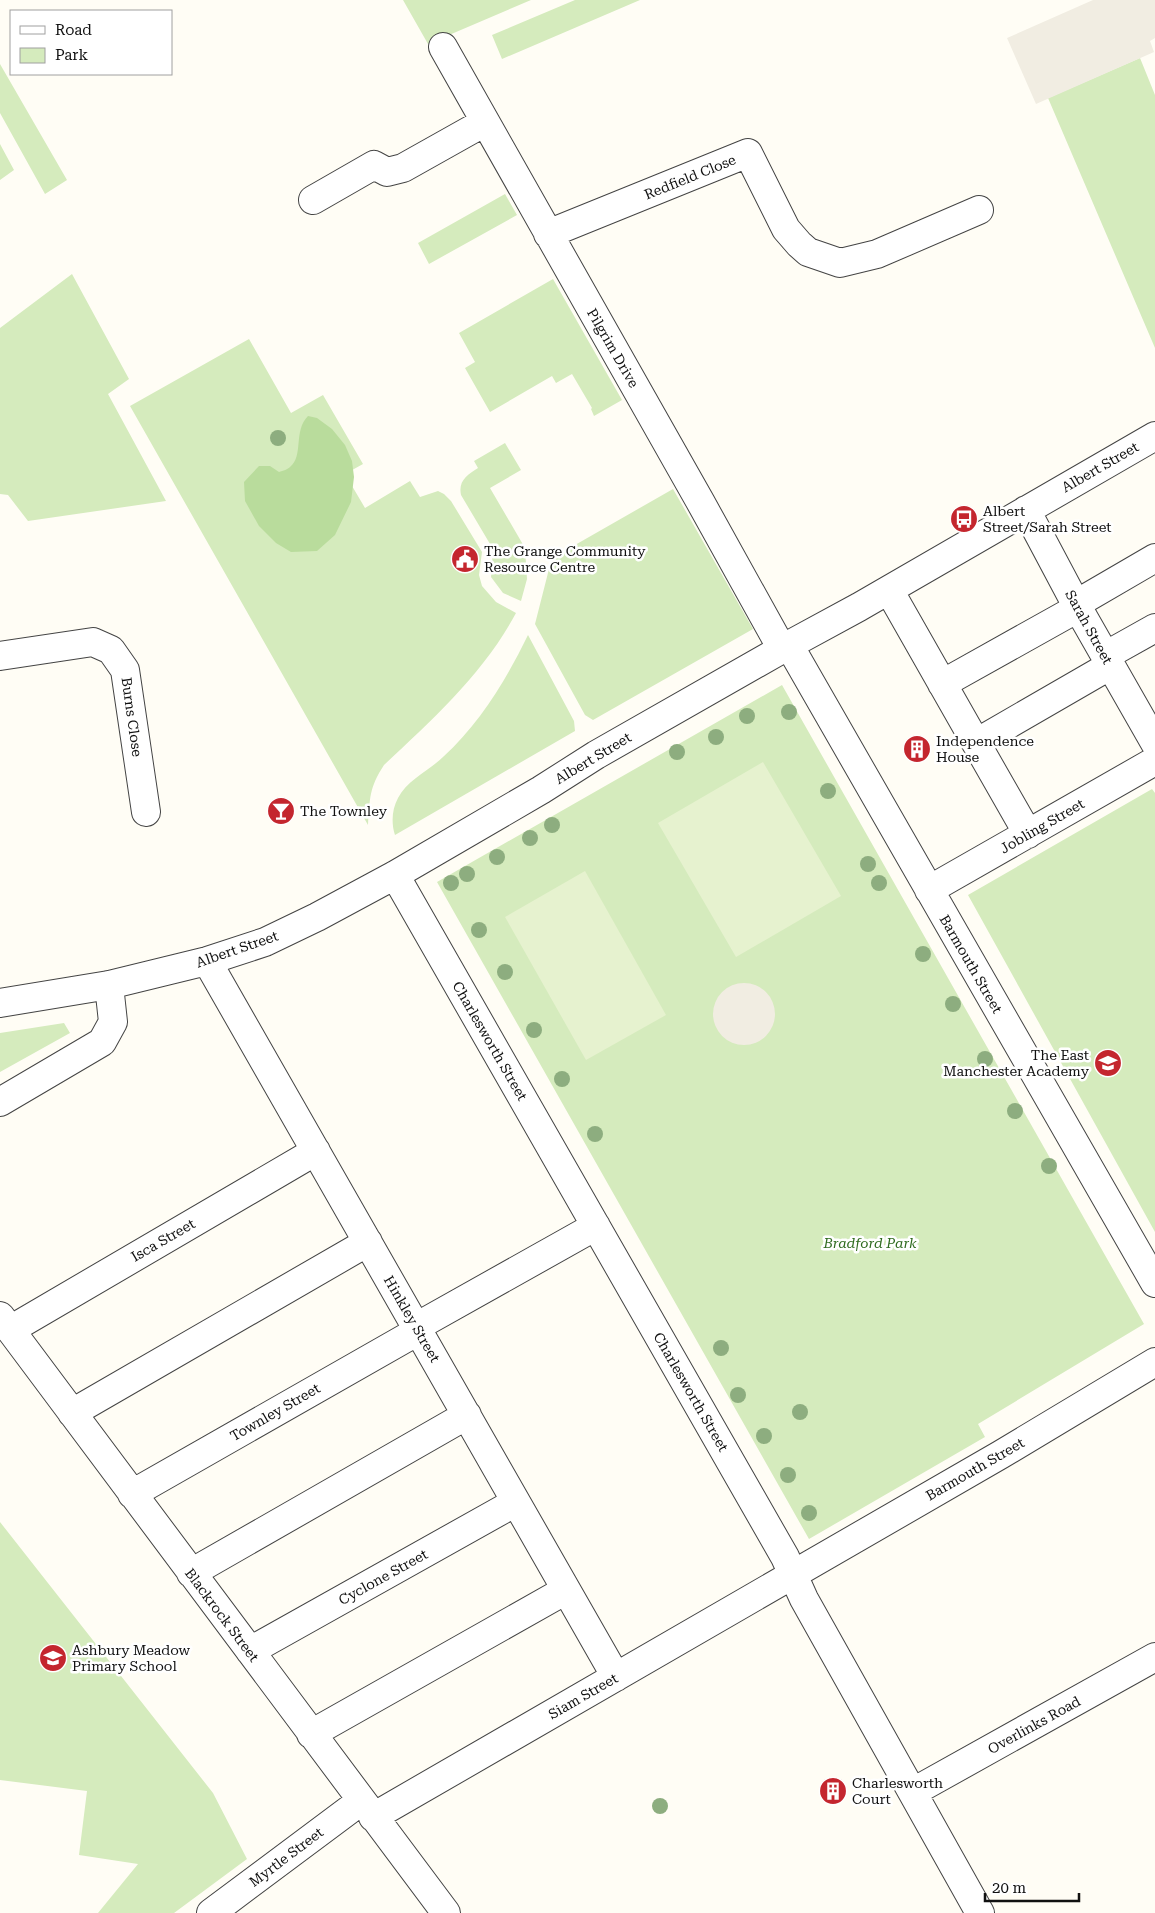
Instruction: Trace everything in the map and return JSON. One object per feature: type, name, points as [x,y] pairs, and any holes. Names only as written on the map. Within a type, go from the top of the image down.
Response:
[{"type":"street","name":"Pilgrim Drive","points":[[443,47],[785,647]]},
{"type":"street","points":[[313,200],[374,165],[387,172],[403,168],[485,122]]},
{"type":"street","name":"Redfield Close","points":[[548,234],[748,154],[786,229],[808,252],[840,263],[877,254],[979,210]]},
{"type":"street","name":"Albert Street","points":[[0,1003],[109,985],[207,961],[265,942],[317,917],[395,875],[541,790],[596,755],[889,590],[1155,436]]},
{"type":"street","name":"Sarah Street","points":[[1026,510],[1077,606],[1155,743]]},
{"type":"street","points":[[942,684],[1077,606],[1155,558]]},
{"type":"street","points":[[889,590],[1028,834]]},
{"type":"street","points":[[976,743],[1108,661],[1155,628]]},
{"type":"street","name":"Burns Close","points":[[0,656],[93,642],[111,650],[125,670],[146,812]]},
{"type":"street","name":"Barmouth Street","points":[[785,647],[929,890],[1155,1283]]},
{"type":"street","name":"Jobling Street","points":[[929,890],[1155,761]]},
{"type":"street","name":"Charlesworth Street","points":[[395,875],[785,1556],[804,1599],[980,1913]]},
{"type":"street","name":"Hinkley Street","points":[[207,961],[616,1676]]},
{"type":"street","points":[[0,1102],[102,1042],[113,1022],[109,985]]},
{"type":"street","name":"Isca Street","points":[[5,1323],[316,1151]]},
{"type":"street","name":"Townley Street","points":[[132,1494],[596,1226]]},
{"type":"street","points":[[72,1413],[368,1242]]},
{"type":"street","name":"Blackrock Street","points":[[5,1323],[446,1913]]},
{"type":"street","name":"Barmouth Street","points":[[793,1574],[1000,1455],[1155,1362]]},
{"type":"street","points":[[191,1573],[467,1415]]},
{"type":"street","name":"Cyclone Street","points":[[250,1651],[516,1502]]},
{"type":"street","name":"Siam Street","points":[[367,1809],[616,1676],[793,1574]]},
{"type":"street","points":[[311,1734],[566,1590]]},
{"type":"street","name":"Overlinks Road","points":[[913,1792],[1155,1657]]},
{"type":"street","name":"Myrtle Street","points":[[210,1913],[367,1809]]},
{"type":"green space","points":[[403,0],[531,0],[428,44]]},
{"type":"green space","points":[[575,0],[640,0],[502,59],[492,35]]},
{"type":"green space","points":[[1140,58],[1155,95],[1155,348],[1048,98]]},
{"type":"green space","points":[[0,64],[67,180],[45,194],[0,113]]},
{"type":"green space","points":[[0,144],[14,170],[0,180]]},
{"type":"green space","points":[[505,194],[517,215],[429,264],[418,243]]},
{"type":"green space","points":[[72,274],[129,379],[108,394],[166,501],[28,521],[8,495],[0,494],[0,328]]},
{"type":"green space","points":[[553,279],[622,400],[594,416],[592,408],[572,374],[556,383],[552,376],[490,412],[465,368],[475,362],[459,333]]},
{"type":"green space","points":[[249,339],[291,413],[323,395],[363,464],[345,474],[365,508],[410,481],[420,497],[438,491],[444,494],[451,501],[482,552],[479,575],[482,586],[496,602],[516,613],[489,656],[473,675],[439,713],[384,765],[375,780],[371,794],[368,825],[130,406]]},
{"type":"green space","points":[[308,416],[317,418],[332,429],[345,445],[352,461],[354,477],[351,502],[335,535],[317,551],[291,552],[276,543],[259,526],[245,501],[244,482],[259,466],[270,466],[279,472],[290,467],[297,457],[301,429],[303,422]]},
{"type":"green space","points":[[505,443],[521,470],[490,488],[525,548],[527,579],[521,601],[503,593],[491,577],[493,549],[461,495],[460,490],[464,479],[478,468],[474,461]]},
{"type":"green space","points":[[673,489],[753,629],[593,720],[585,715],[535,624],[549,569],[553,560],[561,553]]},
{"type":"green space","points":[[528,635],[574,721],[575,731],[395,835],[393,811],[402,792],[438,762],[469,730],[511,668]]},
{"type":"green space","name":"Bradford Park","points":[[782,685],[1144,1324],[978,1424],[985,1437],[809,1539],[437,882]]},
{"type":"green space","points":[[763,762],[841,896],[736,957],[658,823]]},
{"type":"green space","name":"The East Manchester Academy","points":[[1152,789],[1155,793],[1155,1232],[968,895]]},
{"type":"green space","points":[[585,871],[666,1015],[586,1060],[505,917]]},
{"type":"green space","points":[[64,1023],[70,1033],[0,1072],[0,1033]]},
{"type":"green space","name":"Ashbury Meadow Primary School","points":[[0,1522],[213,1793],[247,1859],[174,1913],[98,1913],[138,1864],[79,1855],[87,1791],[0,1780]]},
{"type":"shaded area","points":[[1093,0],[1155,0],[1155,38],[1150,41],[1154,52],[1036,104],[1007,38]]},
{"type":"shaded area","points":[[744,983],[761,988],[766,992],[770,997],[775,1014],[770,1031],[766,1036],[761,1040],[744,1045],[727,1040],[722,1036],[718,1031],[713,1014],[718,997],[722,992],[727,988]]},
{"type":"place","name":"Albert Street/Sarah Street","points":[[964,519]]},
{"type":"place","name":"The Grange Community Resource Centre","points":[[465,559]]},
{"type":"place","name":"Independence House","points":[[917,749]]},
{"type":"place","name":"The Townley","points":[[281,811]]},
{"type":"place","name":"The East Manchester Academy","points":[[1108,1063]]},
{"type":"place","name":"Ashbury Meadow Primary School","points":[[53,1658]]},
{"type":"place","name":"Charlesworth Court","points":[[833,1791]]}]
